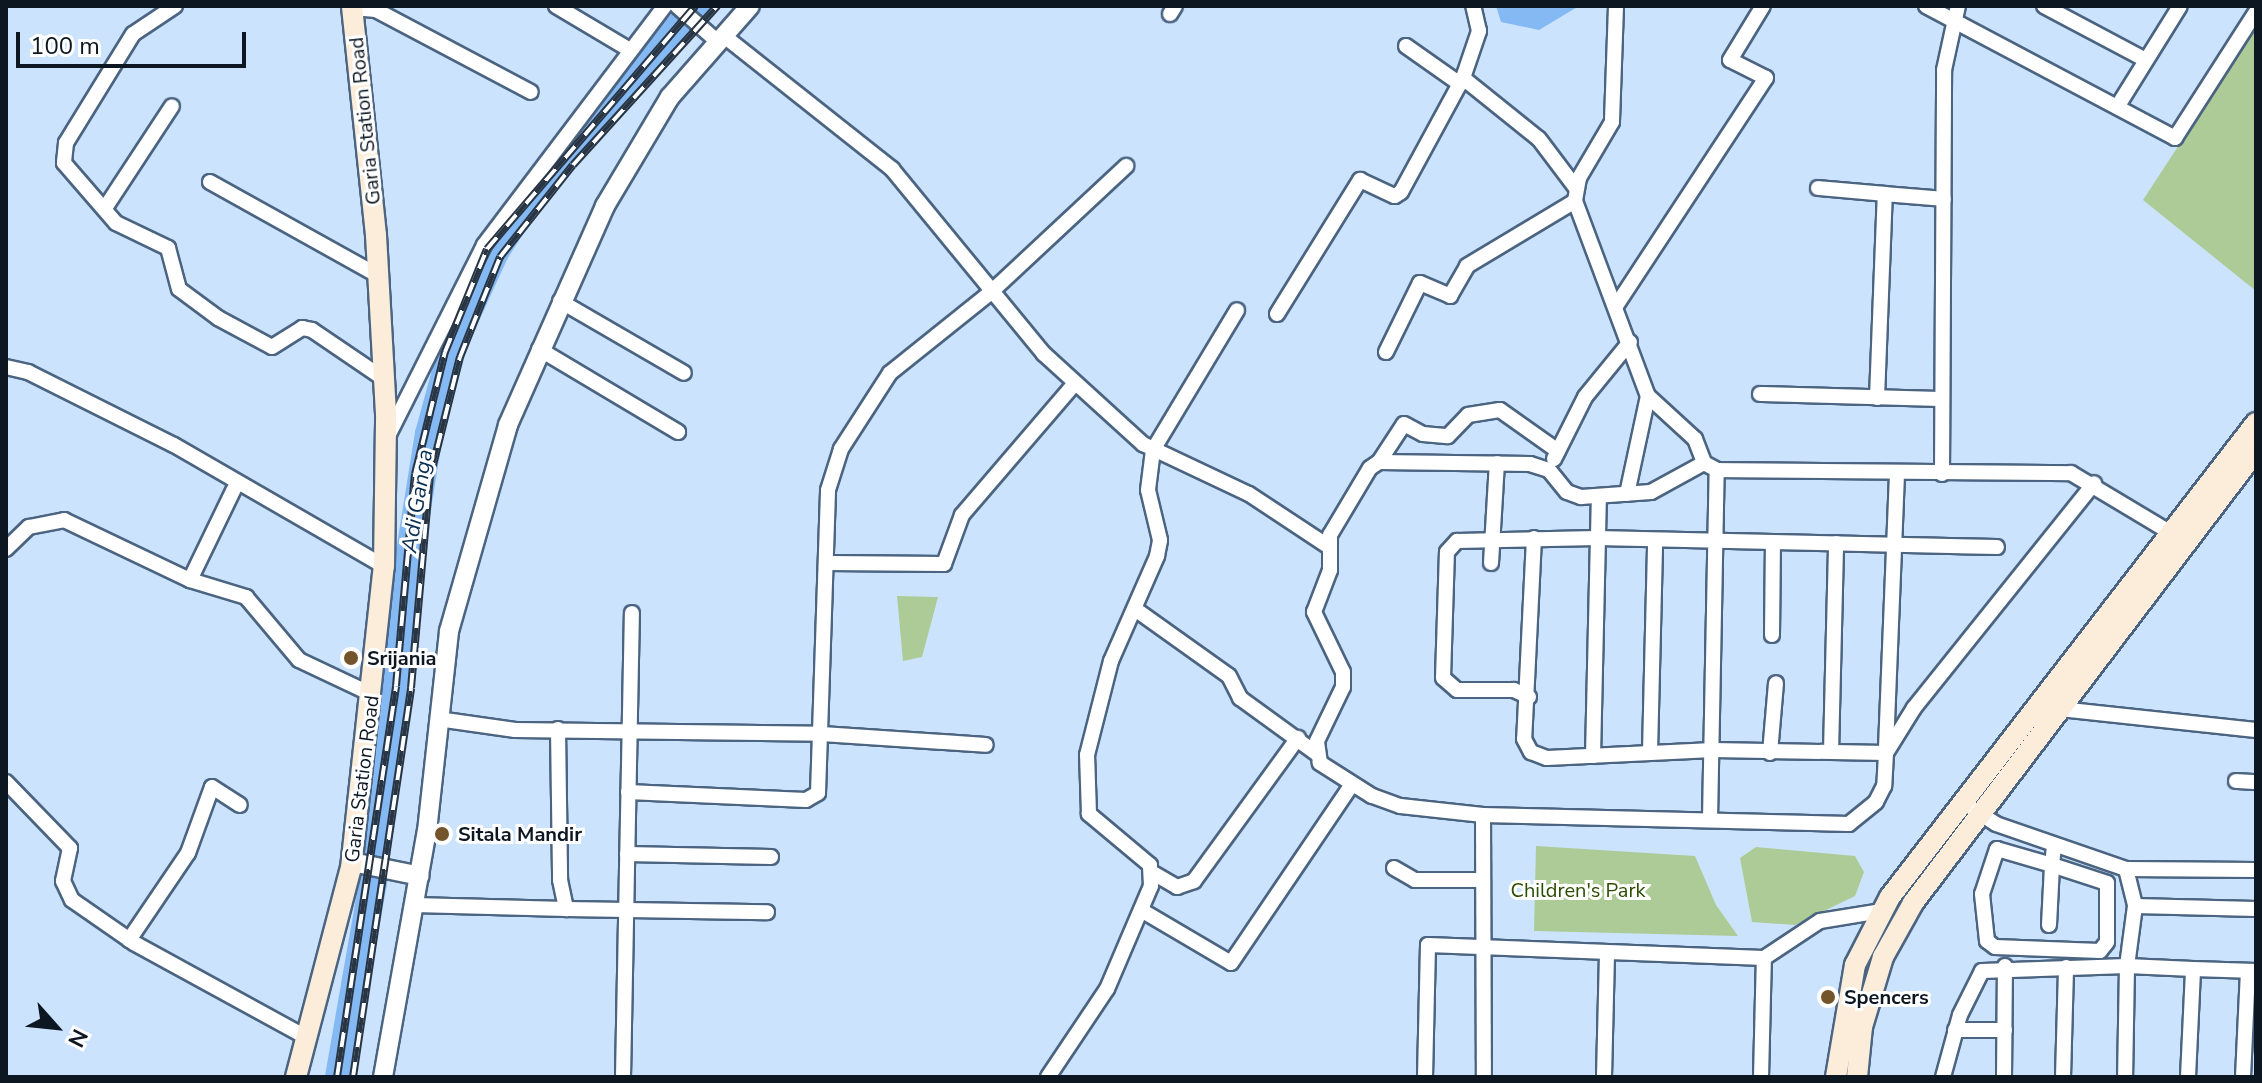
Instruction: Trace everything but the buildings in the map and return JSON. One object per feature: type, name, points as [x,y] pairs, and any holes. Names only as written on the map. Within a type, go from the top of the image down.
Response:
[{"type":"main road","name":"Garia Station Road","points":[[296,1077],[304,1036],[352,862],[373,695],[384,566],[384,379],[352,7]]},
{"type":"main road","points":[[1857,1077],[1862,1027],[1883,957],[1913,903],[1983,815],[2060,709],[2099,640],[2171,533],[2256,423]]},
{"type":"main road","points":[[1836,1077],[1855,965],[1882,911],[1963,802],[2256,451]]},
{"type":"street","points":[[175,6],[133,34],[62,155],[107,205],[116,223],[168,248],[179,289],[218,318],[272,347],[302,328],[312,330],[384,379]]},
{"type":"street","points":[[556,6],[630,50]]},
{"type":"street","points":[[385,443],[484,245],[665,6]]},
{"type":"street","points":[[677,6],[892,169],[931,209],[991,292],[1075,383],[1153,450],[1249,494],[1328,546]]},
{"type":"street","points":[[383,1077],[420,876],[438,719],[463,578],[508,425],[560,301],[605,206],[670,97],[750,6]]},
{"type":"street","points":[[1277,314],[1360,180],[1395,196],[1401,192],[1462,81],[1479,31],[1473,6]]},
{"type":"street","points":[[1386,352],[1420,283],[1450,296],[1467,266],[1576,195],[1612,122],[1616,6]]},
{"type":"street","points":[[1616,306],[1766,78],[1730,60],[1763,6]]},
{"type":"street","points":[[1926,6],[2119,104],[2175,138],[2256,12]]},
{"type":"street","points":[[1942,474],[1944,199],[1950,20],[1958,6]]},
{"type":"street","points":[[2044,6],[2146,60]]},
{"type":"street","points":[[2119,104],[2180,6]]},
{"type":"street","points":[[352,7],[378,8],[531,92]]},
{"type":"street","points":[[1406,46],[1462,81],[1539,139],[1576,195],[1648,396],[1695,439],[1711,466],[1714,542],[1710,819]]},
{"type":"street","points":[[107,205],[172,106]]},
{"type":"street","points":[[628,792],[813,798],[821,784],[832,471],[861,414],[890,373],[991,292],[1126,166]]},
{"type":"street","points":[[210,182],[377,275]]},
{"type":"street","points":[[1818,188],[1944,199]]},
{"type":"street","points":[[1877,398],[1885,194]]},
{"type":"street","points":[[560,301],[684,373]]},
{"type":"street","points":[[1237,310],[1153,450],[1148,490],[1160,540],[1091,726],[1084,782],[1089,814],[1137,851],[1153,873],[1177,887],[1194,881],[1298,738]]},
{"type":"street","points":[[1549,470],[1602,372],[1630,342]]},
{"type":"street","points":[[539,349],[678,432]]},
{"type":"street","points":[[6,367],[28,372],[174,445],[236,485],[384,566]]},
{"type":"street","points":[[828,563],[944,564],[962,515],[1075,383]]},
{"type":"street","points":[[1760,394],[1942,399]]},
{"type":"street","points":[[1627,494],[1648,396]]},
{"type":"street","points":[[1317,754],[1343,687],[1339,660],[1323,641],[1314,612],[1330,570],[1328,546],[1361,481],[1379,462],[1404,424],[1423,434],[1448,436],[1468,415],[1500,410],[1558,451]]},
{"type":"street","points":[[1379,462],[1497,463],[1549,470],[1567,492],[1599,496],[1651,492],[1711,466],[1897,474],[2071,473],[2094,483],[2171,533]]},
{"type":"street","points":[[1491,563],[1497,463]]},
{"type":"street","points":[[1135,609],[1229,676],[1240,698],[1298,738],[1351,786],[1400,806],[1483,815],[1849,824],[1865,816],[1880,794],[1886,753],[1897,474]]},
{"type":"street","points":[[1886,753],[1914,708],[2094,483]]},
{"type":"street","points":[[190,580],[236,485]]},
{"type":"street","points":[[1593,756],[1599,496]]},
{"type":"street","points":[[6,549],[29,527],[64,520],[190,580],[246,597],[299,660],[373,695]]},
{"type":"street","points":[[1534,538],[1529,697],[1524,739],[1531,752],[1593,756],[1713,750],[1886,753]]},
{"type":"street","points":[[1529,697],[1514,690],[1457,690],[1443,678],[1447,552],[1457,541],[1597,538],[1773,545],[1895,543],[1997,547]]},
{"type":"street","points":[[1650,752],[1655,540]]},
{"type":"street","points":[[1831,752],[1836,543]]},
{"type":"street","points":[[1772,635],[1773,545]]},
{"type":"street","points":[[623,1077],[632,613]]},
{"type":"street","points":[[1770,753],[1776,683]]},
{"type":"street","points":[[2060,709],[2256,730]]},
{"type":"street","points":[[438,719],[558,729],[822,734],[986,745]]},
{"type":"street","points":[[558,729],[560,880],[566,909]]},
{"type":"street","points":[[2236,781],[2256,782]]},
{"type":"street","points":[[6,782],[70,848],[63,881],[72,900],[129,940],[304,1036]]},
{"type":"street","points":[[1141,910],[1231,963],[1351,786]]},
{"type":"street","points":[[129,940],[188,853],[212,787],[240,805]]},
{"type":"street","points":[[1963,802],[1983,815],[2054,845],[2126,869],[2256,870]]},
{"type":"street","points":[[1483,815],[1484,1077]]},
{"type":"street","points":[[2049,925],[2054,845]]},
{"type":"street","points":[[1997,849],[2052,865],[2107,883],[2107,942],[2100,951],[1995,947],[1987,941],[1982,894],[1997,849]]},
{"type":"street","points":[[627,854],[771,857]]},
{"type":"street","points":[[352,862],[420,876]]},
{"type":"street","points":[[1394,868],[1415,880],[1483,880]]},
{"type":"street","points":[[2125,1077],[2127,966],[2135,906],[2126,869]]},
{"type":"street","points":[[1048,1077],[1107,989],[1141,910],[1153,873]]},
{"type":"street","points":[[414,905],[767,912]]},
{"type":"street","points":[[2135,906],[2256,909]]},
{"type":"street","points":[[1425,1077],[1428,945],[1764,958],[1820,921],[1882,911]]},
{"type":"street","points":[[1604,1077],[1607,954]]},
{"type":"street","points":[[1761,1077],[1764,958]]},
{"type":"street","points":[[2004,1077],[2005,966]]},
{"type":"street","points":[[1943,1077],[1955,1030],[1982,971],[2005,966],[2127,966],[2252,972],[2243,1077]]},
{"type":"street","points":[[2063,1077],[2066,967]]},
{"type":"street","points":[[2188,1077],[2193,969]]},
{"type":"street","points":[[1955,1030],[2005,1030]]},
{"type":"green space","points":[[2256,27],[2256,291],[2143,200]]},
{"type":"green space","points":[[897,596],[938,597],[922,657],[903,661]]},
{"type":"green space","name":"Children's Park","points":[[1536,846],[1695,856],[1716,905],[1738,936],[1534,931]]},
{"type":"green space","points":[[1756,847],[1855,856],[1864,872],[1855,896],[1795,925],[1752,922],[1740,858]]},
{"type":"water","points":[[1496,6],[1579,6],[1539,30],[1501,22]]},
{"type":"waterway","name":"Adi Ganga","points":[[339,1077],[373,883],[410,552],[429,434],[454,342],[495,252],[536,188],[697,6]]},
{"type":"railway","points":[[337,1077],[396,686],[415,474],[445,352],[487,249],[695,6]]},
{"type":"railway","points":[[353,1077],[411,688],[430,477],[460,357],[500,257],[573,165],[717,6]]},
{"type":"place","name":"Srijania","points":[[351,658]]},
{"type":"place","name":"Sitala Mandir","points":[[442,834]]},
{"type":"place","name":"Spencers","points":[[1828,997]]}]
